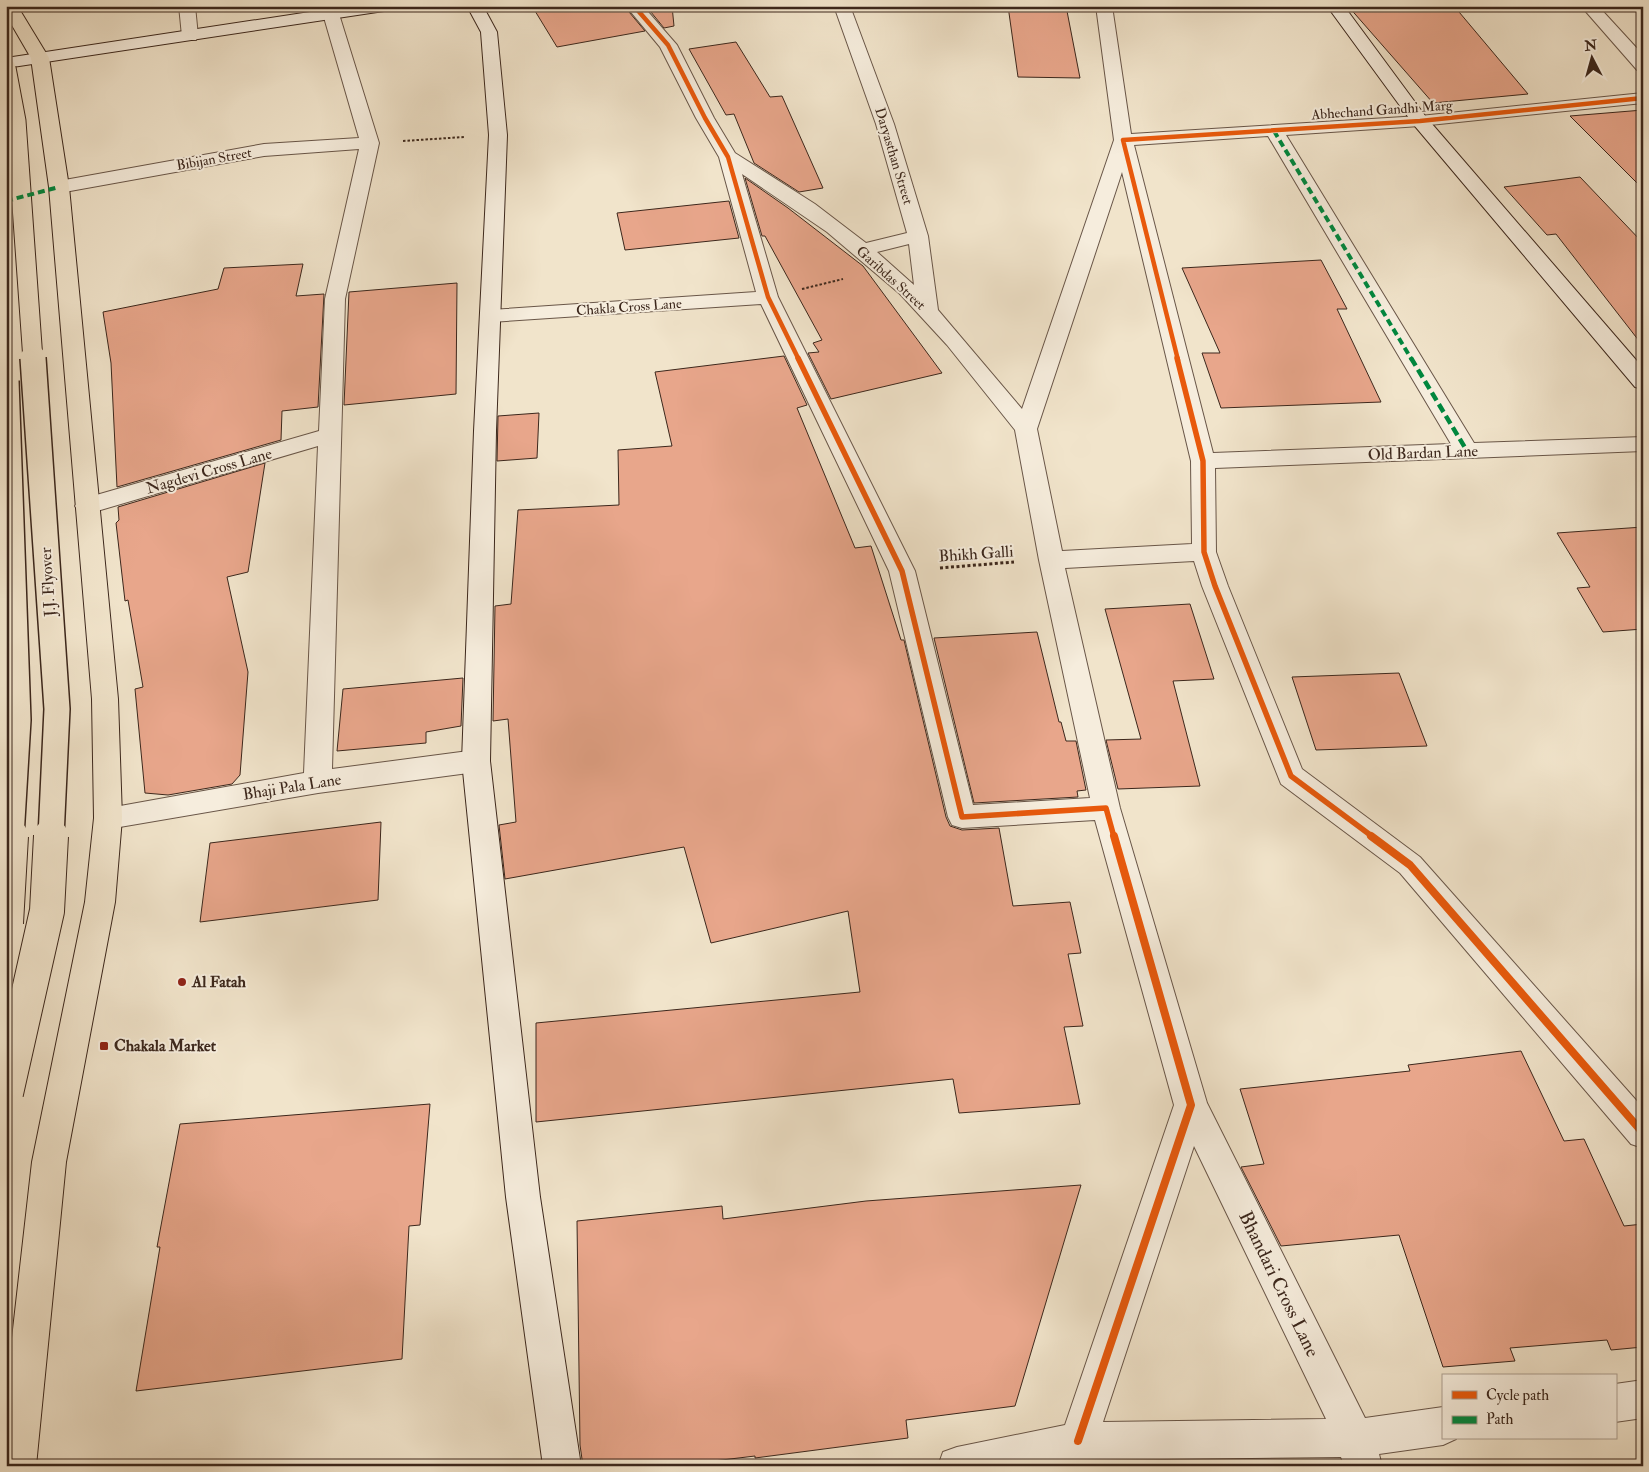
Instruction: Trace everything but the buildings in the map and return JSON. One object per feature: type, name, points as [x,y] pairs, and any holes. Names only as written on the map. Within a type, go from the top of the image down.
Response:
[{"type":"main road","points":[[7,6],[12,10],[40,58],[59,188],[105,699],[108,818],[100,902],[49,1162],[18,1466]]},
{"type":"main road","name":"J.J. Flyover","points":[[6,68],[16,121],[57,709],[47,911],[6,1093]]},
{"type":"main road","points":[[6,381],[18,720],[6,923]]},
{"type":"street","points":[[187,6],[190,36]]},
{"type":"street","points":[[6,63],[384,6]]},
{"type":"street","points":[[475,6],[489,32],[498,135],[481,547],[476,761],[523,1197],[562,1466]]},
{"type":"street","points":[[634,6],[668,45],[705,118],[728,157],[768,297],[902,570],[962,817],[1106,808]]},
{"type":"street","name":"Daryasthan Street","points":[[842,6],[885,124],[918,236],[928,311]]},
{"type":"street","points":[[1104,6],[1122,140],[1203,462],[1204,552],[1215,586],[1291,776],[1410,865],[1643,1133]]},
{"type":"street","points":[[1335,6],[1420,121],[1643,382]]},
{"type":"street","points":[[1589,6],[1643,66]]},
{"type":"street","points":[[318,782],[335,298],[370,143],[331,14]]},
{"type":"street","name":"Abhechand Gandhi Marg","points":[[1122,140],[1420,121],[1643,98]]},
{"type":"street","points":[[1274,131],[1467,451]]},
{"type":"street","points":[[1026,429],[1122,140]]},
{"type":"street","name":"Bibijan Street","points":[[59,188],[264,150],[370,143]]},
{"type":"street","name":"Garibdas Street","points":[[728,157],[774,185],[886,269],[928,311],[959,346],[1026,429]]},
{"type":"street","points":[[861,250],[918,236]]},
{"type":"street","name":"Chakla Cross Lane","points":[[491,316],[768,297]]},
{"type":"street","name":"Bhandari Cross Lane","points":[[1026,429],[1051,560],[1106,808],[1191,1104],[1359,1452]]},
{"type":"street","name":"Nagdevi Cross Lane","points":[[87,506],[330,435]]},
{"type":"street","name":"Old Bardan Lane","points":[[1203,462],[1643,444]]},
{"type":"street","points":[[1051,560],[1204,552]]},
{"type":"street","name":"Bhaji Pala Lane","points":[[108,818],[318,782],[476,761]]},
{"type":"street","points":[[1078,1441],[1191,1104]]},
{"type":"street","points":[[1616,1403],[1643,1399]]},
{"type":"street","points":[[957,1466],[1078,1441],[1359,1452],[1442,1426]]},
{"type":"path","points":[[370,143],[498,135]]},
{"type":"path","points":[[768,297],[886,269]]},
{"type":"marked path","points":[[1274,131],[1467,451]]},
{"type":"marked path","points":[[6,201],[59,187]]},
{"type":"cycle path","points":[[634,6],[668,45],[705,118],[728,157],[768,297],[902,571],[962,817],[1106,808],[1191,1105],[1078,1441]]},
{"type":"cycle path","points":[[1643,98],[1420,121],[1123,140],[1203,461],[1204,552],[1215,586],[1291,776],[1410,865],[1643,1133]]},
{"type":"place","name":"Al Fatah","points":[[182,982]]},
{"type":"place","name":"Chakala Market","points":[[104,1046]]}]
